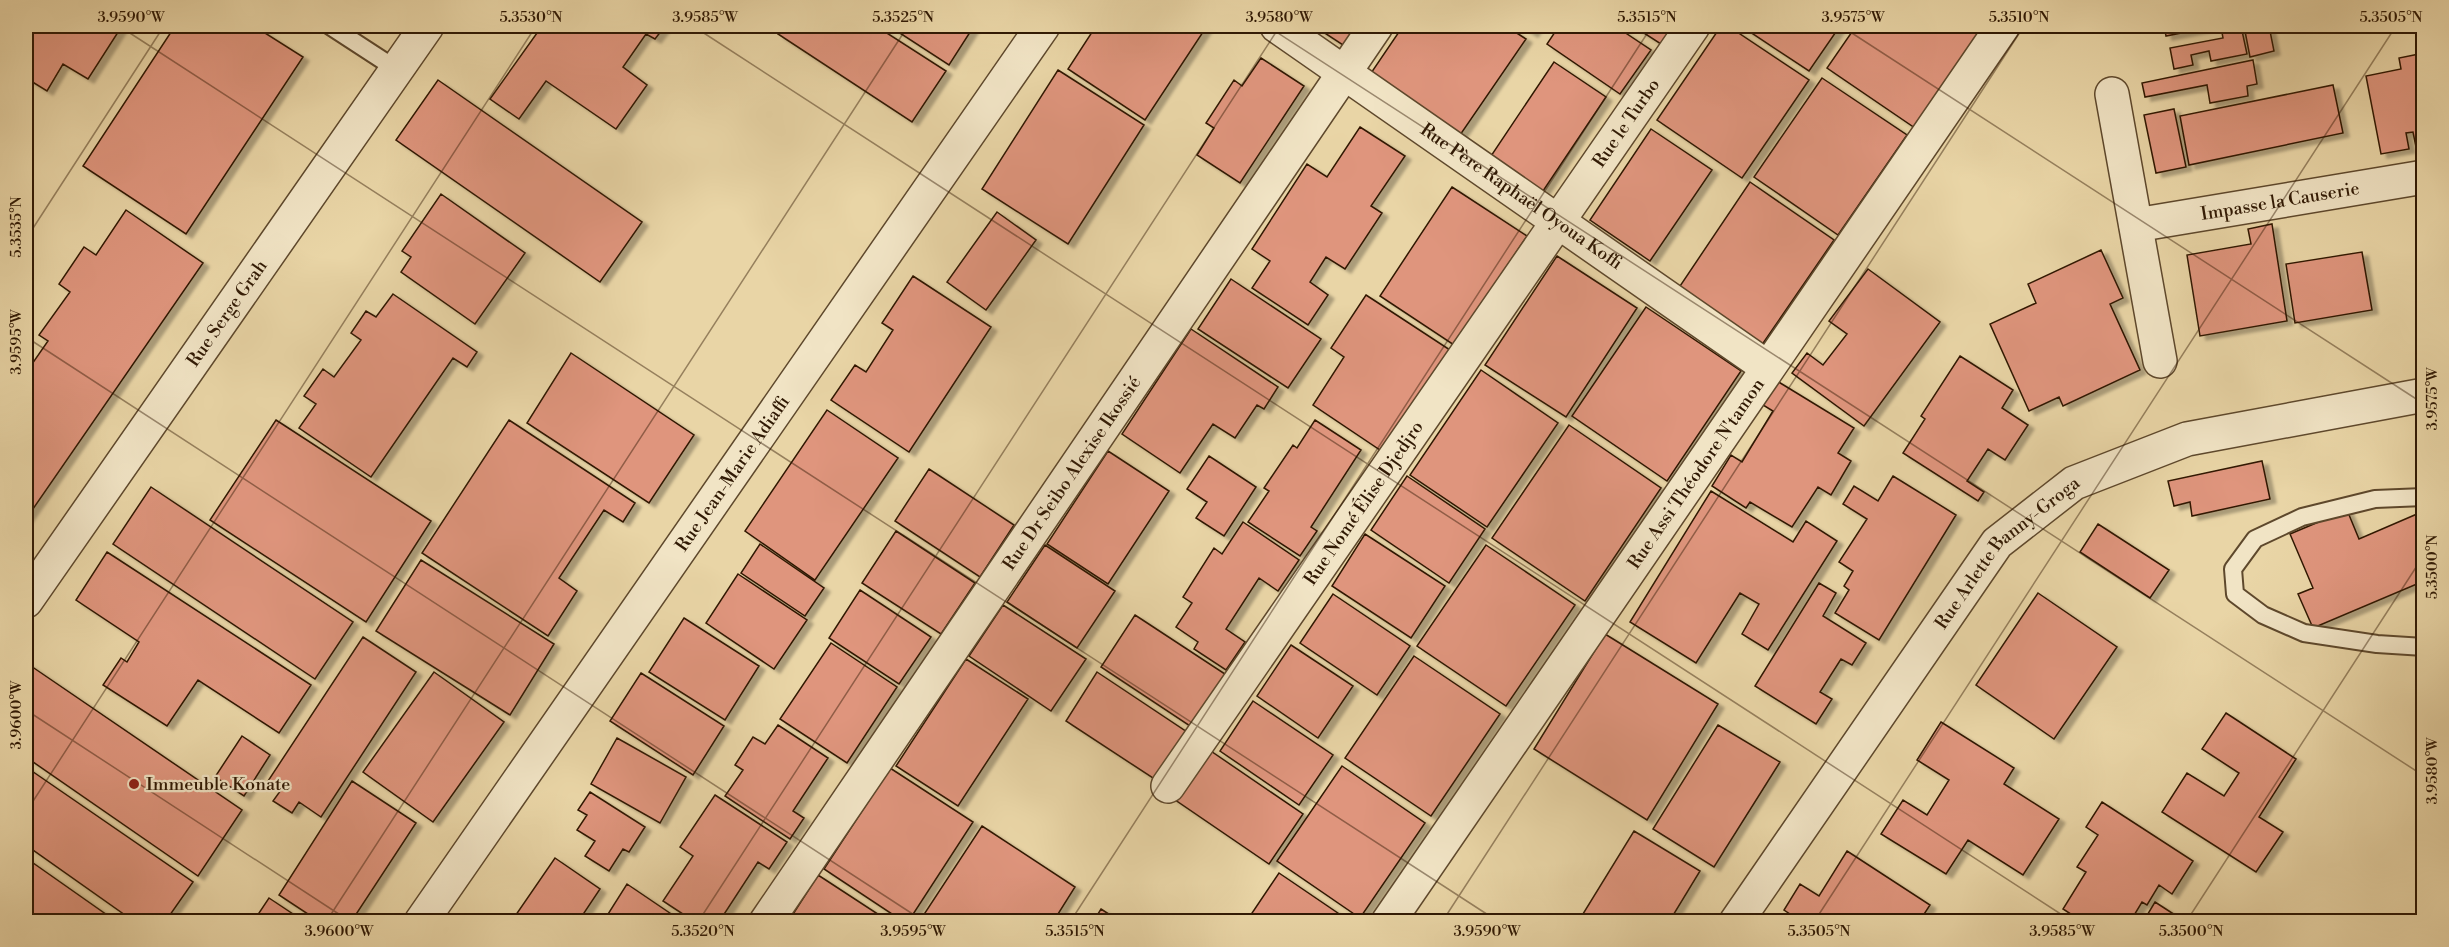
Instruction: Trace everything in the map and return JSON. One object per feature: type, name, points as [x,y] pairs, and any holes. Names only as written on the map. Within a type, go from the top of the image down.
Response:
[{"type":"street","name":"Rue Serge Grah","points":[[26,601],[427,26]]},
{"type":"street","name":"Rue Jean-Marie Adiaffi","points":[[421,921],[1043,26]]},
{"type":"street","name":"Rue Père Raphaël Oyoua Koffi","points":[[1277,26],[1767,367]]},
{"type":"street","name":"Rue Dr Seibo Alexise Ikossié","points":[[766,921],[1376,26]]},
{"type":"street","name":"Rue le Turbo","points":[[1557,221],[1693,26]]},
{"type":"street","name":"Rue Assi Théodore N'tamon","points":[[1388,921],[2003,26]]},
{"type":"street","points":[[2112,94],[2160,361]]},
{"type":"street","name":"Impasse la Causerie","points":[[2136,225],[2424,177]]},
{"type":"street","name":"Rue Nomé Élise Djedjro","points":[[1168,786],[1557,221]]},
{"type":"street","name":"Rue Arlette Banny-Groga","points":[[1736,921],[1997,543],[2074,483],[2187,439],[2424,395]]},
{"type":"lane","points":[[330,26],[396,69]]},
{"type":"lane","points":[[2424,497],[2375,500],[2302,517],[2255,539],[2233,569],[2235,594],[2263,615],[2304,633],[2377,644],[2424,647]]},
{"type":"building","points":[[26,26],[122,26],[88,79],[63,64],[47,91],[26,78]]},
{"type":"building","points":[[175,26],[254,26],[303,57],[186,234],[83,166]]},
{"type":"building","points":[[542,26],[665,26],[655,39],[646,34],[623,67],[647,85],[616,129],[546,81],[519,119],[490,99]]},
{"type":"building","points":[[784,26],[876,26],[946,71],[912,122],[778,34]]},
{"type":"building","points":[[889,26],[974,26],[949,65]]},
{"type":"building","points":[[1096,26],[1207,26],[1145,120],[1068,69]]},
{"type":"building","points":[[1314,26],[1359,26],[1346,47]]},
{"type":"building","points":[[1403,26],[1506,26],[1526,39],[1458,138],[1369,76]]},
{"type":"building","points":[[1521,26],[1537,26],[1532,33]]},
{"type":"building","points":[[1559,26],[1615,26],[1651,50],[1620,94],[1547,44]]},
{"type":"building","points":[[1633,26],[1677,26],[1664,46]]},
{"type":"building","points":[[1721,26],[1728,26],[1809,80],[1742,178],[1657,120]]},
{"type":"building","points":[[1741,26],[1840,26],[1809,71]]},
{"type":"building","points":[[1856,26],[1985,26],[1915,128],[1827,68]]},
{"type":"building","points":[[2164,26],[2216,26],[2166,36]]},
{"type":"building","points":[[2241,26],[2247,54],[2211,61],[2209,51],[2191,55],[2193,65],[2174,69],[2170,48],[2223,38],[2221,27]]},
{"type":"building","points":[[2244,26],[2269,26],[2274,51],[2250,57]]},
{"type":"building","points":[[2424,53],[2424,145],[2416,147],[2413,132],[2406,133],[2409,149],[2381,154],[2366,76],[2401,69],[2399,58]]},
{"type":"building","points":[[1261,58],[1304,86],[1240,183],[1197,155],[1214,128],[1206,123],[1234,80],[1242,86]]},
{"type":"building","points":[[2253,60],[2257,84],[2247,86],[2248,96],[2210,103],[2207,85],[2145,97],[2142,83]]},
{"type":"building","points":[[1554,62],[1606,97],[1543,191],[1491,156]]},
{"type":"building","points":[[1058,70],[1144,125],[1068,244],[982,189]]},
{"type":"building","points":[[1822,78],[1907,135],[1838,235],[1754,177]]},
{"type":"building","points":[[438,80],[642,222],[600,282],[396,140]]},
{"type":"building","points":[[2333,85],[2343,133],[2189,165],[2180,116]]},
{"type":"building","points":[[2174,109],[2186,167],[2156,173],[2144,115]]},
{"type":"building","points":[[1360,127],[1405,156],[1371,206],[1382,213],[1345,269],[1326,257],[1310,282],[1328,295],[1308,325],[1252,288],[1270,261],[1252,249],[1307,164],[1327,177]]},
{"type":"building","points":[[1651,129],[1712,170],[1650,261],[1590,220]]},
{"type":"building","points":[[1750,182],[1834,240],[1757,352],[1674,295]]},
{"type":"building","points":[[1452,187],[1527,236],[1454,345],[1380,296]]},
{"type":"building","points":[[441,194],[525,253],[475,324],[401,272],[411,257],[402,251]]},
{"type":"building","points":[[126,210],[203,263],[26,519],[26,364],[30,367],[48,341],[39,335],[70,292],[59,284],[84,247],[96,255]]},
{"type":"building","points":[[997,212],[1036,240],[986,310],[947,282]]},
{"type":"building","points":[[2272,224],[2287,321],[2200,336],[2187,255],[2251,244],[2248,229]]},
{"type":"building","points":[[2101,250],[2123,298],[2110,304],[2140,370],[2063,406],[2059,397],[2029,411],[1990,324],[2036,303],[2028,284]]},
{"type":"building","points":[[2362,252],[2372,310],[2295,323],[2286,264]]},
{"type":"building","points":[[1557,256],[1637,308],[1566,417],[1485,365]]},
{"type":"building","points":[[1868,269],[1940,322],[1864,426],[1792,373],[1807,353],[1823,365],[1847,334],[1829,321]]},
{"type":"building","points":[[913,276],[991,327],[909,452],[831,400],[855,365],[866,372],[893,330],[882,323]]},
{"type":"building","points":[[1231,279],[1321,339],[1288,388],[1198,329]]},
{"type":"building","points":[[393,294],[477,352],[467,367],[453,358],[371,477],[299,428],[316,404],[304,396],[323,369],[334,377],[361,340],[351,333],[366,311],[376,317]]},
{"type":"building","points":[[1366,295],[1450,350],[1383,452],[1313,405],[1344,357],[1331,348]]},
{"type":"building","points":[[1646,307],[1741,371],[1667,481],[1572,416]]},
{"type":"building","points":[[1191,329],[1278,387],[1264,409],[1257,405],[1235,438],[1213,424],[1180,473],[1122,434]]},
{"type":"building","points":[[571,353],[694,435],[649,503],[527,423]]},
{"type":"building","points":[[1960,356],[2013,390],[2002,408],[2028,425],[2005,460],[1988,449],[1967,481],[1984,492],[1978,501],[1903,453],[1925,419],[1921,416]]},
{"type":"building","points":[[1481,370],[1558,423],[1487,527],[1410,475]]},
{"type":"building","points":[[1777,381],[1854,428],[1838,453],[1851,461],[1831,495],[1818,487],[1792,527],[1750,502],[1746,508],[1712,486],[1731,455],[1742,462],[1773,411],[1763,405]]},
{"type":"building","points":[[827,410],[898,458],[815,580],[745,531]]},
{"type":"building","points":[[276,420],[431,521],[366,622],[210,520]]},
{"type":"building","points":[[509,420],[635,503],[623,522],[604,510],[559,578],[577,591],[548,636],[422,553]]},
{"type":"building","points":[[1315,420],[1361,450],[1311,527],[1317,531],[1300,556],[1248,522],[1269,491],[1264,488],[1293,445],[1297,448]]},
{"type":"building","points":[[1569,425],[1661,488],[1585,601],[1492,538]]},
{"type":"building","points":[[1108,451],[1169,491],[1108,584],[1047,544]]},
{"type":"building","points":[[1209,456],[1256,487],[1224,536],[1196,518],[1207,502],[1187,489]]},
{"type":"building","points":[[2262,461],[2270,499],[2192,516],[2190,502],[2174,506],[2168,481]]},
{"type":"building","points":[[929,469],[1014,525],[980,577],[895,521]]},
{"type":"building","points":[[1407,476],[1485,529],[1449,583],[1371,530]]},
{"type":"building","points":[[1893,476],[1956,515],[1879,640],[1835,613],[1849,590],[1844,586],[1853,571],[1839,562],[1867,519],[1843,504],[1854,486],[1878,501]]},
{"type":"building","points":[[151,487],[353,622],[315,679],[113,544]]},
{"type":"building","points":[[1711,491],[1793,542],[1806,521],[1837,541],[1768,650],[1742,634],[1759,604],[1740,593],[1696,663],[1630,622]]},
{"type":"building","points":[[2347,510],[2359,539],[2424,511],[2424,581],[2313,628],[2298,594],[2313,588],[2290,534]]},
{"type":"building","points":[[1243,522],[1299,560],[1278,591],[1259,578],[1226,629],[1245,642],[1226,670],[1194,649],[1198,642],[1176,627],[1192,603],[1183,597],[1214,548],[1222,554]]},
{"type":"building","points":[[2098,524],[2169,570],[2150,598],[2080,552]]},
{"type":"building","points":[[896,531],[975,583],[941,634],[862,583]]},
{"type":"building","points":[[1365,534],[1445,586],[1411,638],[1332,586]]},
{"type":"building","points":[[760,544],[824,588],[805,616],[741,573]]},
{"type":"building","points":[[1045,545],[1115,591],[1077,648],[1007,602]]},
{"type":"building","points":[[1486,545],[1575,605],[1506,706],[1417,646]]},
{"type":"building","points":[[107,552],[311,685],[279,733],[198,680],[167,726],[103,685],[121,658],[127,662],[139,642],[76,600]]},
{"type":"building","points":[[421,560],[554,644],[510,715],[376,631]]},
{"type":"building","points":[[738,574],[807,620],[774,669],[706,623]]},
{"type":"building","points":[[1819,583],[1836,593],[1823,616],[1866,643],[1852,665],[1841,659],[1820,692],[1832,699],[1816,724],[1755,686]]},
{"type":"building","points":[[860,590],[931,637],[899,684],[829,638]]},
{"type":"building","points":[[2038,593],[2117,647],[2054,739],[1976,685]]},
{"type":"building","points":[[1333,594],[1410,646],[1377,695],[1300,643]]},
{"type":"building","points":[[1003,605],[1086,659],[1051,711],[969,656]]},
{"type":"building","points":[[1135,615],[1228,676],[1193,728],[1101,667]]},
{"type":"building","points":[[684,618],[759,666],[725,720],[649,672]]},
{"type":"building","points":[[1605,634],[1718,704],[1647,820],[1534,749]]},
{"type":"building","points":[[363,637],[416,672],[321,817],[299,802],[292,813],[273,801],[281,790],[268,781]]},
{"type":"building","points":[[831,643],[897,687],[847,763],[780,719]]},
{"type":"building","points":[[1291,645],[1353,686],[1318,738],[1257,696]]},
{"type":"building","points":[[1414,656],[1500,714],[1431,816],[1345,758]]},
{"type":"building","points":[[966,659],[1028,699],[958,806],[896,766]]},
{"type":"building","name":"Immeuble Konate","points":[[28,664],[242,810],[198,876],[26,757],[26,667]]},
{"type":"building","points":[[434,672],[504,722],[433,822],[363,772]]},
{"type":"building","points":[[1097,672],[1187,732],[1156,780],[1066,721]]},
{"type":"building","points":[[641,673],[724,726],[693,775],[610,721]]},
{"type":"building","points":[[1253,701],[1333,755],[1299,805],[1220,751]]},
{"type":"building","points":[[2226,713],[2296,759],[2259,817],[2283,832],[2256,872],[2162,812],[2187,773],[2224,796],[2239,773],[2202,749]]},
{"type":"building","points":[[1941,722],[2014,768],[2004,784],[2059,819],[2023,875],[1968,840],[1946,874],[1881,834],[1903,800],[1927,815],[1949,780],[1917,760]]},
{"type":"building","points":[[778,725],[828,758],[793,811],[804,818],[790,839],[725,796],[743,770],[735,765],[753,737],[765,744]]},
{"type":"building","points":[[1718,725],[1780,762],[1714,867],[1653,829]]},
{"type":"building","points":[[242,736],[270,755],[244,796],[215,777]]},
{"type":"building","points":[[617,738],[686,777],[660,823],[591,784]]},
{"type":"building","points":[[1202,745],[1303,814],[1269,864],[1168,795]]},
{"type":"building","points":[[1342,766],[1425,823],[1360,918],[1277,861]]},
{"type":"building","points":[[26,767],[193,882],[165,922],[135,922],[26,845]]},
{"type":"building","points":[[890,768],[973,822],[908,922],[904,922],[824,869]]},
{"type":"building","points":[[352,781],[416,823],[351,922],[320,922],[279,895]]},
{"type":"building","points":[[590,792],[645,827],[629,852],[623,849],[609,871],[585,856],[595,841],[577,830],[587,815],[578,810]]},
{"type":"building","points":[[715,795],[787,842],[769,869],[758,862],[719,922],[695,922],[663,901],[693,856],[680,847]]},
{"type":"building","points":[[2102,802],[2193,861],[2172,894],[2159,885],[2147,905],[2142,902],[2130,922],[2111,922],[2100,915],[2096,922],[2083,922],[2063,909],[2086,872],[2077,867],[2098,835],[2086,827]]},
{"type":"building","points":[[982,826],[1075,887],[1053,922],[919,922]]},
{"type":"building","points":[[1634,831],[1700,871],[1669,922],[1578,922]]},
{"type":"building","points":[[1847,851],[1930,905],[1919,922],[1802,922],[1784,910],[1800,884],[1819,896]]},
{"type":"building","points":[[26,858],[117,922],[26,922]]},
{"type":"building","points":[[555,858],[600,889],[578,922],[511,922]]},
{"type":"building","points":[[1279,873],[1351,922],[1246,922]]},
{"type":"building","points":[[818,875],[890,922],[788,922]]},
{"type":"building","points":[[627,884],[683,922],[603,922]]},
{"type":"building","points":[[269,898],[305,922],[253,922]]},
{"type":"building","points":[[2155,902],[2186,922],[2143,922]]},
{"type":"building","points":[[1101,909],[1121,922],[1093,922]]},
{"type":"place","name":"Immeuble Konate","points":[[134,784]]}]
